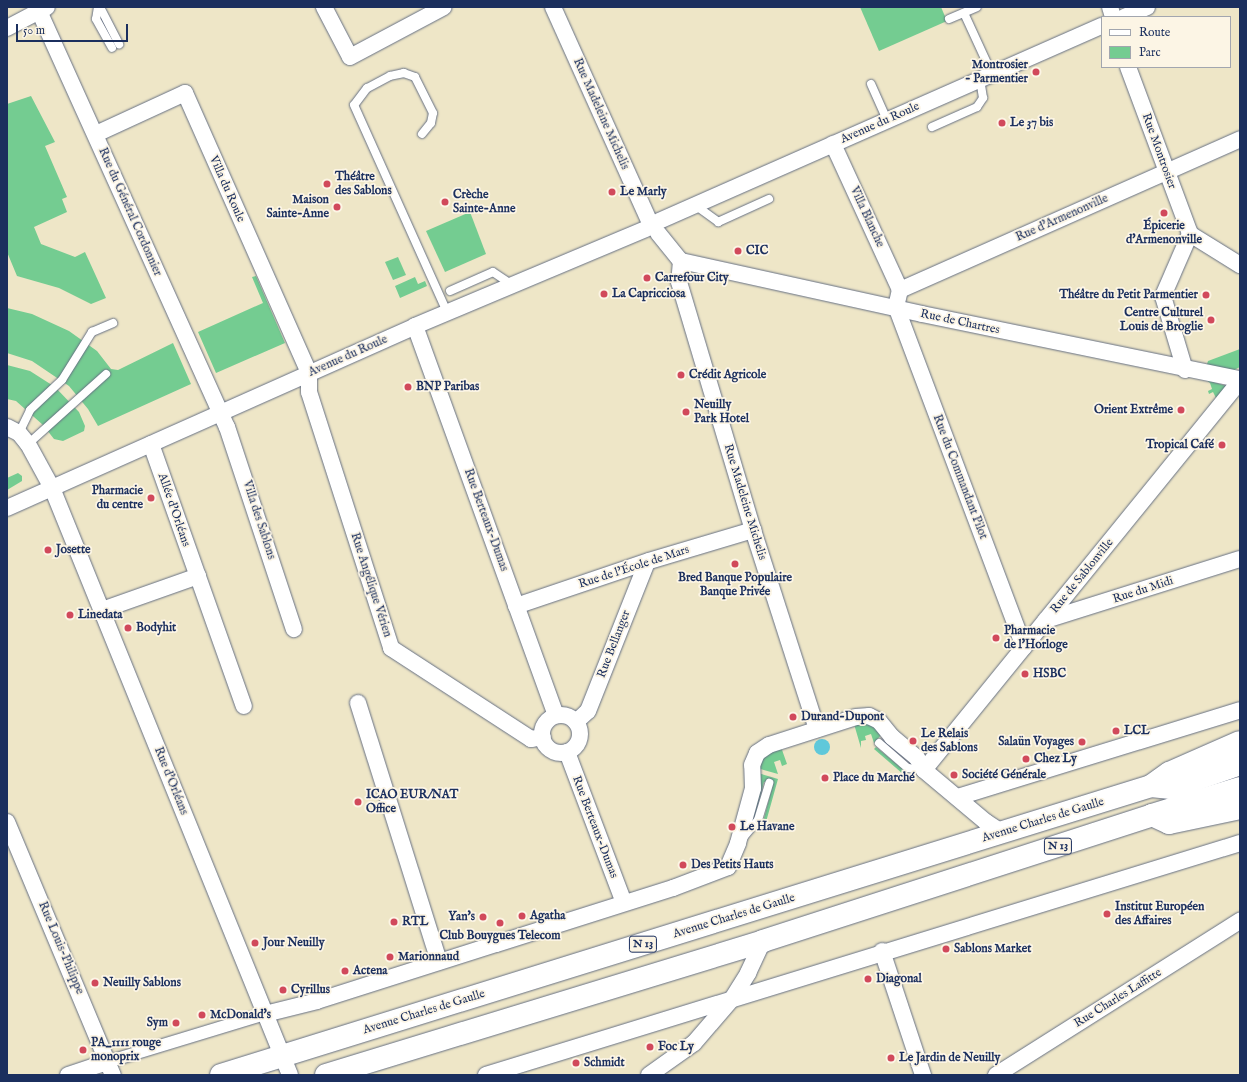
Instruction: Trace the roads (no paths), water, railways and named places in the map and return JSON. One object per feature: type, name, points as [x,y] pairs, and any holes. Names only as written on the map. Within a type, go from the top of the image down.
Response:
[{"type":"main road","name":"Avenue Charles de Gaulle","points":[[221,1075],[286,1065],[1151,786],[1169,774],[1240,742]]},
{"type":"main road","name":"N 13","points":[[1151,786],[1171,788],[1240,764]]},
{"type":"main road","name":"N 13","points":[[326,1075],[763,941],[1240,788]]},
{"type":"main road","points":[[1152,815],[1169,823],[1240,808]]},
{"type":"street","points":[[324,7],[350,57],[444,7]]},
{"type":"street","name":"Rue Madeleine Michelis","points":[[553,7],[653,226],[681,261],[679,282],[753,530],[817,729]]},
{"type":"street","points":[[1126,16],[1147,7]]},
{"type":"street","points":[[7,28],[43,9]]},
{"type":"street","name":"Rue du Général Cordonnier","points":[[43,9],[206,386],[221,412]]},
{"type":"street","name":"Avenue du Roule","points":[[7,508],[446,312],[653,226],[695,205],[1101,26]]},
{"type":"street","name":"Rue Montrosier","points":[[1128,68],[1190,234]]},
{"type":"street","name":"Villa du Roule","points":[[96,134],[185,93],[309,373]]},
{"type":"street","name":"Rue d'Armenonville","points":[[900,290],[1240,139]]},
{"type":"street","name":"Villa Blanche","points":[[833,144],[900,290]]},
{"type":"street","points":[[1185,370],[1163,296],[1190,234],[1240,265]]},
{"type":"street","name":"Rue de Chartres","points":[[681,261],[1185,370],[1240,380]]},
{"type":"street","points":[[896,307],[900,290]]},
{"type":"street","name":"Rue du Commandant Pilot","points":[[896,307],[1024,647]]},
{"type":"street","name":"Rue Berteaux-Dumas","points":[[415,326],[556,716]]},
{"type":"street","name":"Rue Angélique Vérien","points":[[309,373],[309,392],[391,648],[531,739],[543,737]]},
{"type":"street","name":"Rue de Sablonville","points":[[924,770],[1240,380]]},
{"type":"street","name":"Villa des Sablons","points":[[221,412],[236,451],[294,629]]},
{"type":"street","name":"Rue d'Orléans","points":[[18,434],[52,488],[286,1065]]},
{"type":"street","name":"Allée d'Orléans","points":[[150,444],[244,706]]},
{"type":"street","name":"Rue de l'École de Mars","points":[[516,606],[647,562],[753,530]]},
{"type":"street","name":"Rue du Midi","points":[[1046,620],[1240,559]]},
{"type":"street","name":"Rue Bellanger","points":[[576,722],[588,711],[647,562]]},
{"type":"street","points":[[102,610],[198,576]]},
{"type":"street","points":[[358,703],[439,962]]},
{"type":"street","points":[[958,797],[1240,710]]},
{"type":"street","points":[[563,714],[576,722],[580,730],[580,739],[575,747],[567,752],[551,750],[543,737],[543,728],[548,720],[556,716],[563,714]]},
{"type":"street","points":[[71,1075],[110,1069],[265,1014],[317,1001],[624,903],[728,867],[738,843],[754,785],[752,767],[755,756],[766,746],[861,716],[872,717],[917,758],[924,770],[986,822],[1003,833]]},
{"type":"street","name":"Rue Berteaux-Dumas","points":[[567,752],[624,903]]},
{"type":"street","name":"Rue Louis-Philippe","points":[[7,822],[110,1069]]},
{"type":"street","points":[[486,1075],[1240,843]]},
{"type":"street","name":"Rue Charles Laffitte","points":[[996,1075],[1240,921]]},
{"type":"street","points":[[649,1075],[694,1043],[732,999],[748,973],[763,941]]},
{"type":"street","points":[[882,952],[923,1075]]},
{"type":"lane","points":[[99,7],[96,19],[116,46]]},
{"type":"lane","points":[[949,19],[977,7]]},
{"type":"lane","points":[[932,127],[977,107],[984,98],[986,77],[964,12]]},
{"type":"lane","points":[[422,134],[432,123],[433,113],[415,77],[404,73],[390,76],[367,88],[354,105],[446,312]]},
{"type":"lane","points":[[871,84],[887,120]]},
{"type":"lane","points":[[695,205],[718,222],[769,199]]},
{"type":"lane","points":[[450,291],[493,272],[512,285]]},
{"type":"lane","points":[[18,434],[30,410],[62,380],[92,332],[113,323]]},
{"type":"lane","points":[[18,434],[106,374]]},
{"type":"lane","points":[[879,743],[908,768],[924,770]]},
{"type":"lane","points":[[738,843],[758,820],[769,783]]},
{"type":"water","points":[[822,739],[828,741],[830,747],[828,753],[822,755],[816,753],[814,747],[816,741]]},
{"type":"place","name":"Montrosier - Parmentier","points":[[1036,72]]},
{"type":"place","name":"Le 37 bis","points":[[1002,123]]},
{"type":"place","name":"Théâtre des Sablons","points":[[327,184]]},
{"type":"place","name":"Le Marly","points":[[612,192]]},
{"type":"place","name":"Crèche Sainte-Anne","points":[[445,202]]},
{"type":"place","name":"Maison Sainte-Anne","points":[[337,207]]},
{"type":"place","name":"Épicerie d'Armenonville","points":[[1164,213]]},
{"type":"place","name":"CIC","points":[[738,251]]},
{"type":"place","name":"Carrefour City","points":[[647,278]]},
{"type":"place","name":"La Capricciosa","points":[[604,294]]},
{"type":"place","name":"Théâtre du Petit Parmentier","points":[[1206,295]]},
{"type":"place","name":"Centre Culturel Louis de Broglie","points":[[1211,320]]},
{"type":"place","name":"Crédit Agricole","points":[[681,375]]},
{"type":"place","name":"BNP Paribas","points":[[408,387]]},
{"type":"place","name":"Orient Extrême","points":[[1181,410]]},
{"type":"place","name":"Neuilly Park Hotel","points":[[686,412]]},
{"type":"place","name":"Tropical Café","points":[[1222,445]]},
{"type":"place","name":"Pharmacie du centre","points":[[151,498]]},
{"type":"place","name":"Josette","points":[[48,550]]},
{"type":"place","name":"Bred Banque Populaire Banque Privée","points":[[735,564]]},
{"type":"place","name":"Linedata","points":[[70,615]]},
{"type":"place","name":"Bodyhit","points":[[128,628]]},
{"type":"place","name":"Pharmacie de l'Horloge","points":[[996,638]]},
{"type":"place","name":"HSBC","points":[[1025,674]]},
{"type":"place","name":"Durand-Dupont","points":[[793,717]]},
{"type":"place","name":"LCL","points":[[1116,731]]},
{"type":"place","name":"Le Relais des Sablons","points":[[913,741]]},
{"type":"place","name":"Salaün Voyages","points":[[1082,742]]},
{"type":"place","name":"Chez Ly","points":[[1026,759]]},
{"type":"place","name":"Société Générale","points":[[954,775]]},
{"type":"place","name":"Place du Marché","points":[[825,778]]},
{"type":"place","name":"ICAO EUR/NAT Office","points":[[358,802]]},
{"type":"place","name":"Le Havane","points":[[732,827]]},
{"type":"place","name":"Des Petits Hauts","points":[[683,865]]},
{"type":"place","name":"Institut Européen des Affaires","points":[[1107,914]]},
{"type":"place","name":"Agatha","points":[[522,916]]},
{"type":"place","name":"Yan's","points":[[483,917]]},
{"type":"place","name":"RTL","points":[[394,922]]},
{"type":"place","name":"Club Bouygues Telecom","points":[[500,923]]},
{"type":"place","name":"Jour Neuilly","points":[[255,943]]},
{"type":"place","name":"Sablons Market","points":[[946,949]]},
{"type":"place","name":"Marionnaud","points":[[390,957]]},
{"type":"place","name":"Actena","points":[[345,971]]},
{"type":"place","name":"Diagonal","points":[[868,979]]},
{"type":"place","name":"Neuilly Sablons","points":[[95,983]]},
{"type":"place","name":"Cyrillus","points":[[283,990]]},
{"type":"place","name":"McDonald's","points":[[202,1015]]},
{"type":"place","name":"Sym","points":[[176,1023]]},
{"type":"place","name":"Foc Ly","points":[[650,1047]]},
{"type":"place","name":"PA_1111 rouge monoprix","points":[[83,1050]]},
{"type":"place","name":"Le Jardin de Neuilly","points":[[891,1058]]},
{"type":"place","name":"Schmidt","points":[[576,1063]]}]
